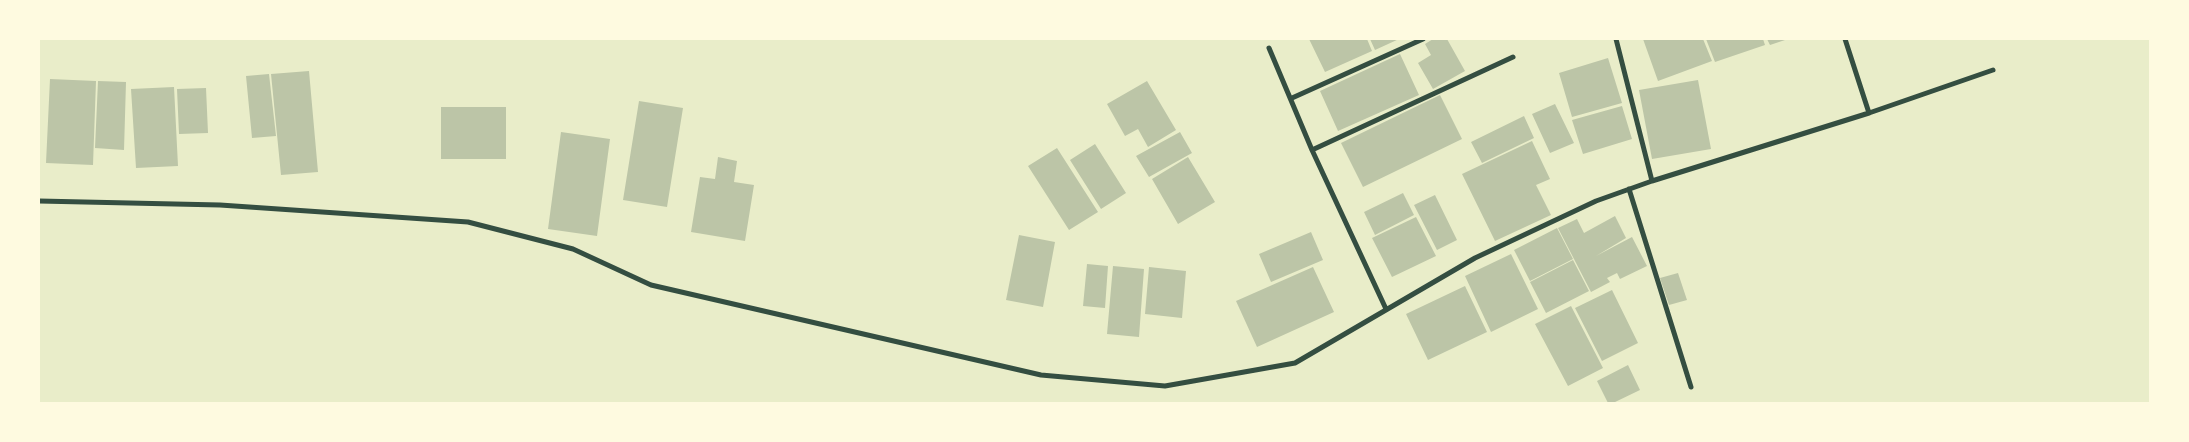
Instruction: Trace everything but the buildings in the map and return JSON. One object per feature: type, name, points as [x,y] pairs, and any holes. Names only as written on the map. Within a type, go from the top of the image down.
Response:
[{"type":"street","points":[[1292,98],[1423,39]]},
{"type":"street","points":[[1616,39],[1652,181]]},
{"type":"street","points":[[1845,39],[1869,113]]},
{"type":"street","points":[[1269,48],[1292,98],[1312,150],[1386,310]]},
{"type":"street","points":[[1312,150],[1513,58]]},
{"type":"street","points":[[39,201],[220,205],[468,222],[573,249],[651,285],[670,290],[1041,375],[1165,386],[1295,363],[1475,258],[1596,201],[1652,181],[1869,113],[1993,70]]},
{"type":"street","points":[[1629,189],[1692,386]]}]
